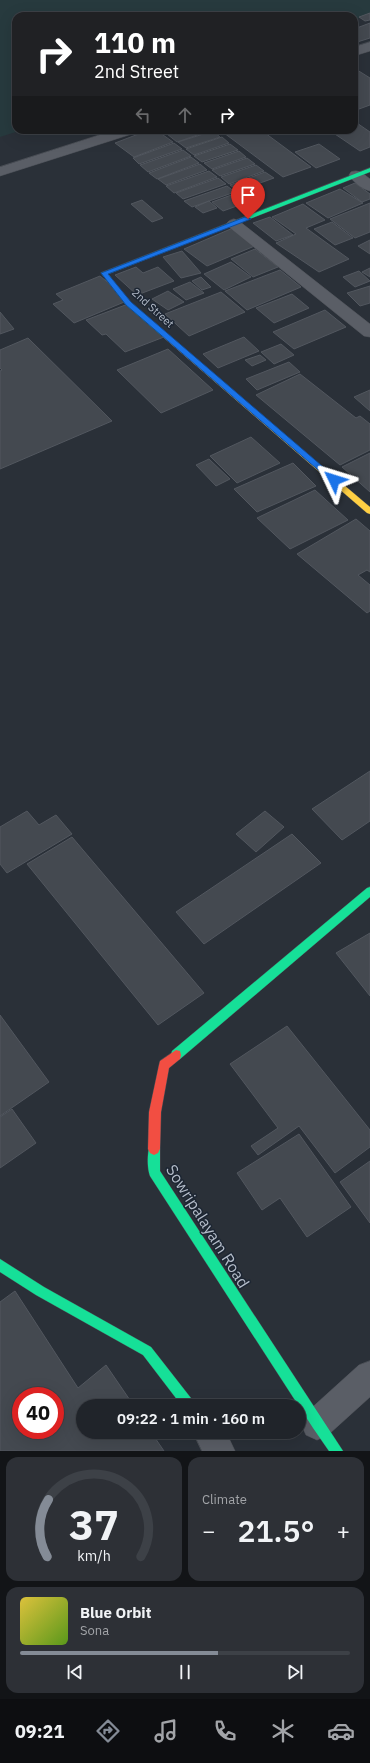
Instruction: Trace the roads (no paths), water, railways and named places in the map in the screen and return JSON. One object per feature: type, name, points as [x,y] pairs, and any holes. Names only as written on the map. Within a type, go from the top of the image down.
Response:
[{"type":"street","points":[[358,50],[370,46]]},
{"type":"street","points":[[0,172],[118,134]]},
{"type":"street","points":[[363,173],[370,186]]},
{"type":"street","name":"2nd Street","points":[[363,173],[104,273],[128,304],[370,511]]},
{"type":"street","points":[[234,224],[370,332]]},
{"type":"street","name":"Sowripalayam Road","points":[[337,1451],[317,1424],[154,1172],[155,1112],[164,1065],[370,891]]},
{"type":"street","points":[[0,1265],[40,1290],[147,1351],[185,1399]]},
{"type":"street","points":[[317,1424],[370,1376]]},
{"type":"street","points":[[213,1439],[219,1451]]}]
